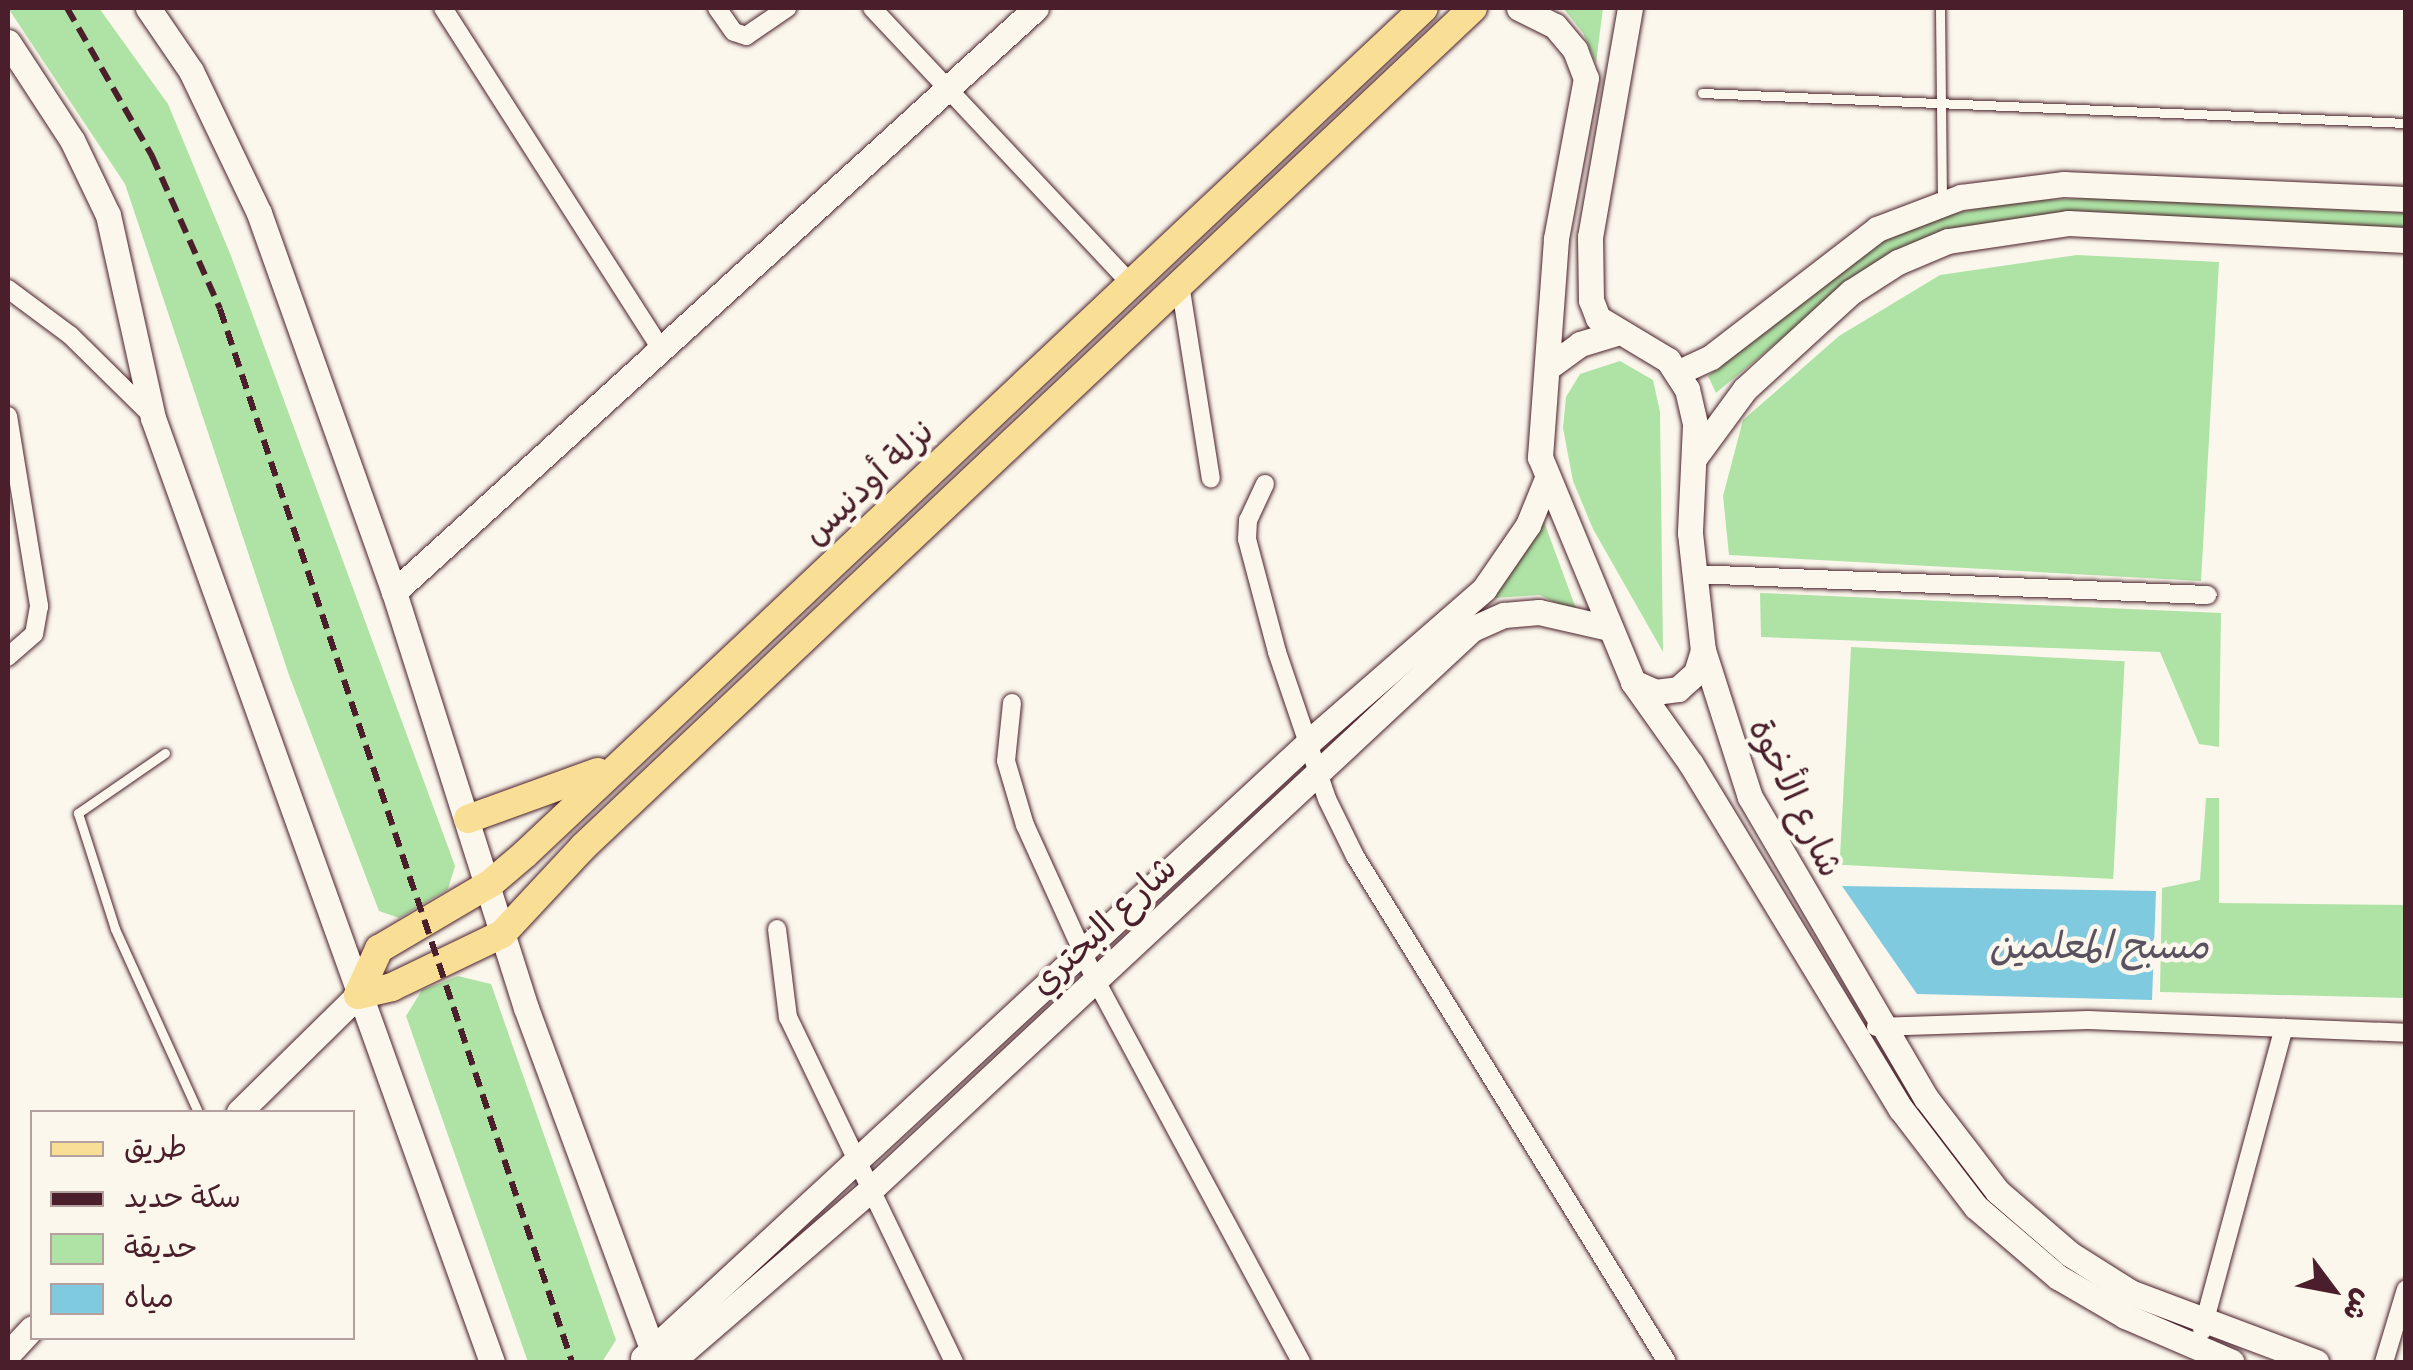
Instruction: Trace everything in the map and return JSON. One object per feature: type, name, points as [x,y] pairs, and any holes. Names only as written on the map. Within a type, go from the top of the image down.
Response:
[{"type":"main road","points":[[148,8],[190,72],[259,212],[394,592],[491,883],[502,934],[655,1359],[854,1165],[1310,740],[1484,589],[1528,525],[1546,480]]},
{"type":"main road","points":[[394,592],[1036,8]]},
{"type":"main road","name":"نزلة أودنيس","points":[[358,996],[379,949],[491,883],[1134,286],[1424,8]]},
{"type":"main road","points":[[241,1110],[358,996],[392,986],[502,934],[583,846],[1473,8]]},
{"type":"main road","name":"شارع الأخوة","points":[[1519,8],[1555,26],[1575,50],[1586,78],[1556,240],[1550,366],[1539,408],[1546,480],[1633,682],[1691,764],[1900,1109],[1976,1207],[2058,1276],[2124,1316],[2232,1362]]},
{"type":"main road","points":[[1630,8],[1590,238],[1591,300],[1615,334],[1655,350],[1679,372],[1712,357],[1877,229],[1942,204],[2064,184],[2406,199]]},
{"type":"main road","points":[[8,42],[72,140],[108,215],[153,418],[492,1362]]},
{"type":"main road","points":[[1692,462],[1745,389],[1851,292],[1898,262],[1948,241],[2068,223],[2406,240]]},
{"type":"main road","points":[[1550,366],[1580,344],[1615,334]]},
{"type":"main road","name":"شارع الأخوة","points":[[1679,372],[1693,406],[1693,574],[1703,650],[1721,723],[1750,797],[1881,1026],[1997,1191],[2098,1275],[2316,1362]]},
{"type":"main road","name":"شارع البحتري","points":[[655,1359],[868,1192],[1472,629],[1504,616],[1539,612],[1609,628]]},
{"type":"main road","points":[[1633,682],[1654,692],[1678,689],[1696,673],[1703,650]]},
{"type":"main road","points":[[468,819],[542,797],[622,760]]},
{"type":"street","points":[[443,8],[660,347]]},
{"type":"street","points":[[718,8],[734,32],[746,36],[788,8]]},
{"type":"street","points":[[872,8],[1134,286]]},
{"type":"street","points":[[1180,284],[1211,479]]},
{"type":"street","points":[[8,289],[70,335],[153,418]]},
{"type":"street","points":[[8,416],[40,606],[34,634],[8,657]]},
{"type":"street","points":[[1265,484],[1248,520],[1248,539],[1277,652],[1320,767],[1327,799],[1355,856],[1667,1362]]},
{"type":"street","points":[[1693,574],[2208,595]]},
{"type":"street","points":[[1012,703],[1004,746],[1009,774],[1084,954],[1301,1362]]},
{"type":"street","points":[[777,928],[788,1017],[854,1165],[954,1362]]},
{"type":"street","points":[[1853,1031],[1881,1026],[2088,1020],[2406,1033]]},
{"type":"street","points":[[2198,1347],[2284,1028]]},
{"type":"street","points":[[2384,1362],[2406,1289]]},
{"type":"lane","points":[[1940,8],[1944,99],[1942,204]]},
{"type":"lane","points":[[1702,93],[1944,99],[2406,122]]},
{"type":"lane","points":[[165,754],[78,813],[115,929],[197,1110]]},
{"type":"green space","points":[[8,8],[99,8],[168,104],[231,256],[455,866],[448,889],[399,918],[379,911],[289,675],[125,184]]},
{"type":"green space","points":[[1563,8],[1603,8],[1596,63],[1583,33]]},
{"type":"green space","points":[[2092,198],[2405,213],[2405,231],[2045,215],[1847,284],[1716,393],[1708,376],[1865,249],[1941,216],[2018,201]]},
{"type":"green space","points":[[2077,255],[2219,262],[2201,581],[1729,555],[1723,496],[1743,420],[1839,336],[1940,275]]},
{"type":"green space","points":[[1620,361],[1653,380],[1660,412],[1663,652],[1593,529],[1573,481],[1563,428],[1566,397],[1580,374]]},
{"type":"green space","points":[[1543,519],[1578,614],[1540,595],[1479,599]]},
{"type":"green space","points":[[1760,593],[2221,613],[2219,747],[2199,744],[2160,652],[1761,637]]},
{"type":"green space","points":[[1851,647],[2125,661],[2113,879],[1840,865]]},
{"type":"green space","points":[[2206,798],[2219,798],[2219,903],[2405,905],[2405,998],[2160,992],[2162,888],[2200,880]]},
{"type":"green space","points":[[458,976],[491,984],[616,1340],[602,1362],[528,1362],[406,1016],[422,990]]},
{"type":"water","name":"مسبح المعلمين","points":[[1842,886],[2156,891],[2152,1000],[1917,994]]},
{"type":"railway","points":[[67,8],[152,156],[220,309],[572,1362]]}]
